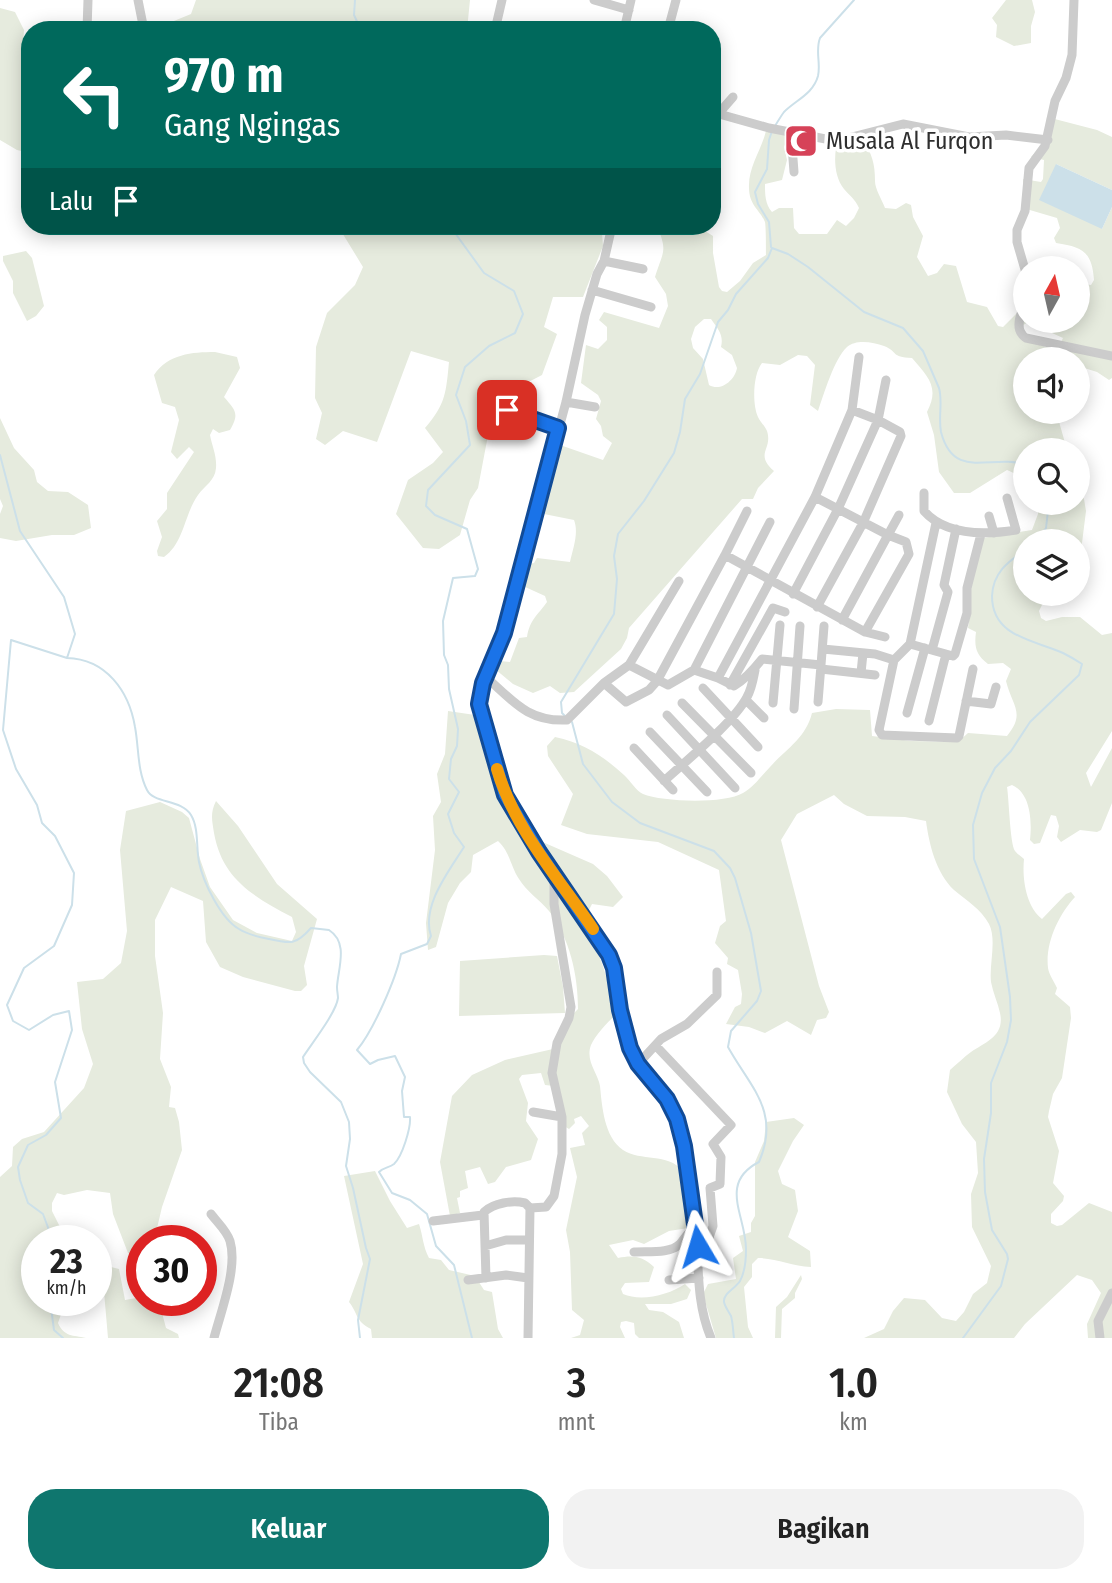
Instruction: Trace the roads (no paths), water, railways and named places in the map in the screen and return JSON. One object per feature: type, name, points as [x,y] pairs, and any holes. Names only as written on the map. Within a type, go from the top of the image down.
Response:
[{"type":"street","points":[[87,21],[88,0]]},
{"type":"street","points":[[138,0],[142,21]]},
{"type":"street","points":[[497,21],[502,0]]},
{"type":"street","points":[[594,0],[630,5]]},
{"type":"street","points":[[670,21],[676,0]]},
{"type":"street","points":[[1021,256],[1017,242],[1018,226],[1025,211],[1029,167],[1048,140],[1055,101],[1065,83],[1072,55],[1074,0]]},
{"type":"street","points":[[721,108],[733,97]]},
{"type":"street","points":[[721,115],[781,131],[836,141],[903,124],[969,137],[1006,135],[1048,140]]},
{"type":"street","points":[[794,133],[794,172]]},
{"type":"street","points":[[610,235],[604,261],[592,290],[566,402],[504,633],[480,692],[480,709],[503,789],[518,818],[609,955],[614,968],[627,1038],[638,1064],[667,1099],[677,1119],[684,1146],[696,1228],[699,1296],[711,1338]]},
{"type":"street","points":[[604,261],[643,269]]},
{"type":"street","points":[[592,290],[651,307]]},
{"type":"street","points":[[1020,333],[1026,338],[1112,356]]},
{"type":"street","points":[[718,678],[815,497],[852,410],[859,357]]},
{"type":"street","points":[[793,594],[838,509],[878,420],[886,380]]},
{"type":"street","points":[[566,402],[595,407]]},
{"type":"street","points":[[507,410],[558,428]]},
{"type":"street","points":[[817,607],[863,523],[901,436],[900,432],[878,420],[852,410]]},
{"type":"street","points":[[924,493],[924,512],[936,523],[981,534],[1016,530],[1007,498]]},
{"type":"street","points":[[815,497],[906,542],[909,554],[865,632]]},
{"type":"street","points":[[604,683],[629,702],[649,690],[657,681],[747,511]]},
{"type":"street","points":[[842,620],[899,515]]},
{"type":"street","points":[[989,516],[994,533]]},
{"type":"street","points":[[629,665],[667,685],[694,670],[770,522]]},
{"type":"street","points":[[936,523],[910,644],[894,660],[879,730],[882,735],[957,738],[974,669]]},
{"type":"street","points":[[907,713],[948,592],[944,585],[956,529]]},
{"type":"street","points":[[910,644],[955,654],[967,612],[967,588],[981,534]]},
{"type":"street","points":[[725,555],[865,632],[885,637]]},
{"type":"street","points":[[485,677],[508,698],[536,717],[551,721],[568,719],[604,683],[629,665],[679,581]]},
{"type":"street","points":[[925,581],[944,585]]},
{"type":"street","points":[[730,685],[773,608],[785,612]]},
{"type":"street","points":[[773,703],[780,625]]},
{"type":"street","points":[[794,709],[800,626]]},
{"type":"street","points":[[817,702],[824,626]]},
{"type":"street","points":[[823,649],[863,653],[894,660]]},
{"type":"street","points":[[861,673],[863,653]]},
{"type":"street","points":[[929,721],[946,654]]},
{"type":"street","points":[[664,781],[714,735],[746,700],[755,670],[762,659],[875,676]]},
{"type":"street","points":[[694,670],[730,685],[737,685],[742,678],[755,670]]},
{"type":"street","points":[[966,701],[991,704],[996,687]]},
{"type":"street","points":[[703,688],[758,747]]},
{"type":"street","points":[[746,700],[764,718]]},
{"type":"street","points":[[682,703],[751,773]]},
{"type":"street","points":[[667,715],[735,788]]},
{"type":"street","points":[[650,732],[707,792]]},
{"type":"street","points":[[634,748],[673,790]]},
{"type":"street","points":[[530,1208],[546,1207],[553,1200],[562,1154],[562,1117],[552,1073],[557,1042],[569,1018],[571,1007],[554,904],[554,872]]},
{"type":"street","points":[[638,1064],[668,1034],[687,1024],[717,995],[717,972]]},
{"type":"street","points":[[656,1046],[731,1125],[713,1144],[721,1157],[720,1184],[710,1188],[713,1226],[707,1243],[697,1246]]},
{"type":"street","points":[[533,1112],[562,1117]]},
{"type":"street","points":[[433,1221],[482,1215],[492,1206],[510,1202],[525,1203],[530,1208],[528,1338]]},
{"type":"street","points":[[211,1214],[230,1240],[231,1254],[229,1282],[214,1338]]},
{"type":"street","points":[[482,1215],[486,1278]]},
{"type":"street","points":[[634,1252],[670,1250],[696,1228]]},
{"type":"street","points":[[485,1246],[506,1240],[529,1240]]},
{"type":"street","points":[[468,1280],[506,1275],[528,1278]]},
{"type":"street","points":[[669,1280],[699,1278]]},
{"type":"street","points":[[1100,1338],[1098,1321],[1112,1293]]},
{"type":"water","points":[[1056,164],[1112,190],[1112,207],[1102,229],[1039,200]]},
{"type":"waterway","points":[[355,0],[354,15],[357,21]]},
{"type":"waterway","points":[[775,126],[784,112],[816,82],[820,38],[854,0]]},
{"type":"waterway","points":[[771,247],[769,222],[758,204],[755,192],[767,169],[772,131]]},
{"type":"waterway","points":[[457,235],[484,273],[514,291],[523,314],[515,333],[489,346],[465,367],[456,395],[466,421],[470,445],[428,490],[426,506],[435,515],[467,529],[478,569],[475,576],[453,578],[443,621],[444,655],[458,729],[449,779],[459,792],[448,814],[454,833],[464,847],[433,901],[429,925],[431,936],[427,944],[401,954],[383,1004],[357,1050],[370,1064],[395,1056],[405,1077],[402,1091],[404,1117],[410,1117],[407,1135],[397,1160],[379,1172],[392,1193],[410,1200],[427,1214],[436,1246],[454,1265],[472,1338]]},
{"type":"waterway","points":[[772,248],[788,254],[808,267],[864,312],[903,328],[923,351],[939,388],[941,432],[955,457],[976,463],[1013,462]]},
{"type":"waterway","points":[[565,716],[561,702],[614,614],[617,579],[614,556],[618,534],[644,501],[674,453],[685,399],[700,374],[718,322],[736,294],[768,258],[772,248]]},
{"type":"waterway","points":[[0,455],[20,531],[64,597],[75,634],[67,658],[11,640],[3,730],[16,769],[37,805],[42,823],[55,836],[74,873],[72,905],[54,946],[24,968],[7,1005],[13,1021],[29,1030],[53,1015],[69,1011],[72,1030],[55,1082],[61,1118],[46,1135],[28,1145],[18,1167],[28,1203],[43,1214],[47,1225]]},
{"type":"waterway","points":[[1045,529],[1048,515]]},
{"type":"waterway","points":[[963,1338],[1001,1286],[1008,1259],[992,1230],[985,1192],[984,1159],[991,1113],[991,1083],[1007,1042],[1011,1020],[1010,997],[1000,927],[974,859],[973,825],[982,793],[995,768],[1011,751],[1030,722],[1079,675],[1082,664],[1063,653],[1017,635],[999,620],[994,610],[993,588],[998,575],[1013,560]]},
{"type":"waterway","points":[[67,658],[93,664],[113,679],[121,690],[132,714],[140,767],[147,790],[155,798],[181,806],[191,815],[204,880],[219,909],[232,924],[250,934],[288,942],[301,938],[311,928],[329,930],[339,942],[341,956],[338,998],[328,1020],[303,1057],[310,1072],[341,1102],[349,1122],[350,1139],[346,1166],[370,1259],[358,1320],[360,1338]]},
{"type":"waterway","points":[[572,722],[583,764],[612,802],[640,823],[714,851],[730,868],[751,933],[761,991],[757,1001],[731,1031],[728,1047],[760,1100],[767,1128],[759,1162],[747,1170],[737,1190],[745,1237],[745,1261],[740,1281],[724,1299],[731,1316],[734,1338]]},
{"type":"waterway","points":[[52,1316],[54,1330],[63,1338]]},
{"type":"place","name":"Musala Al Furqon","points":[[801,141]]}]
